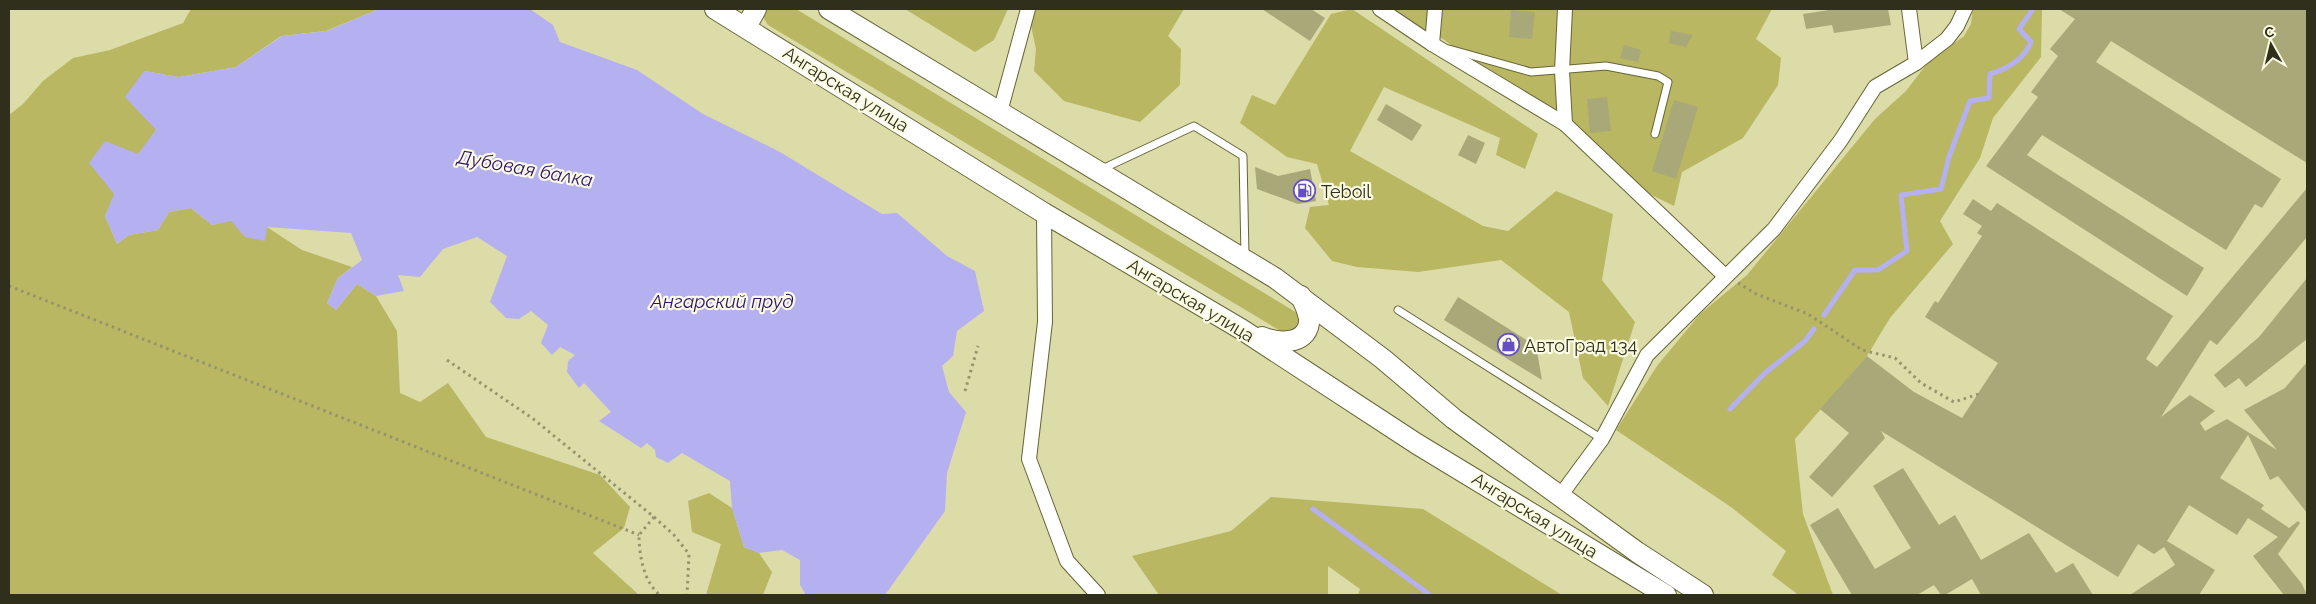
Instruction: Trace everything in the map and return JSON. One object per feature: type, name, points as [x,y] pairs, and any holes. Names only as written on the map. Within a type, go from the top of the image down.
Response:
[{"type":"main road","name":"Ангарская улица","points":[[715,9],[1044,213],[1241,329],[1418,444],[1666,595]]},
{"type":"main road","points":[[746,27],[756,9]]},
{"type":"main road","name":"Ангарская улица","points":[[829,9],[1245,259],[1301,296],[1383,359],[1454,419],[1637,552],[1703,595]]},
{"type":"main road","points":[[1241,329],[1278,342],[1287,342],[1300,336],[1306,331],[1309,324],[1308,313],[1301,296]]},
{"type":"street","points":[[1000,112],[1028,9]]},
{"type":"street","points":[[1380,9],[1432,44],[1565,124],[1725,276]]},
{"type":"street","points":[[1432,44],[1435,9]]},
{"type":"street","points":[[1565,9],[1562,71],[1565,124]]},
{"type":"street","points":[[1909,9],[1916,63]]},
{"type":"street","points":[[1560,496],[1602,439],[1647,355],[1774,229],[1841,140],[1874,87],[1916,63],[1947,39],[1957,26],[1965,9]]},
{"type":"street","points":[[1044,213],[1044,322],[1029,459],[1067,561],[1098,595]]},
{"type":"lane","points":[[1432,44],[1531,72],[1606,66],[1658,76],[1668,82],[1655,134]]},
{"type":"lane","points":[[1096,171],[1194,126],[1243,156],[1245,259]]},
{"type":"lane","points":[[1398,310],[1602,439]]},
{"type":"path","points":[[1725,276],[1756,294],[1808,314],[1862,350],[1895,358],[1921,383],[1954,402],[1982,393]]},
{"type":"path","points":[[9,286],[639,535]]},
{"type":"path","points":[[964,391],[978,346]]},
{"type":"path","points":[[447,360],[532,418],[674,535],[689,554],[687,595]]},
{"type":"path","points":[[654,517],[639,535],[639,553],[652,589],[660,595]]},
{"type":"shaded area","points":[[191,9],[375,9],[326,31],[281,36],[236,67],[179,77],[144,71],[156,130],[141,150],[105,216],[117,244],[129,235],[158,230],[169,212],[191,208],[212,225],[231,220],[267,227],[302,250],[352,267],[338,278],[327,303],[336,310],[357,284],[376,296],[397,331],[400,393],[420,402],[448,383],[486,437],[600,475],[630,507],[624,528],[593,553],[639,595],[9,595],[9,115],[23,104],[43,81],[73,58],[110,50],[183,23]]},
{"type":"shaded area","points":[[763,9],[796,9],[1297,313],[1301,318],[1300,329],[1284,333],[768,25],[761,14]]},
{"type":"shaded area","points":[[905,9],[1008,9],[994,40],[975,52]]},
{"type":"shaded area","points":[[1035,9],[1184,9],[1168,36],[1181,49],[1180,85],[1140,122],[1064,101],[1034,71],[1036,49],[1031,26]]},
{"type":"shaded area","points":[[1352,9],[1538,134],[1525,169],[1496,155],[1500,138],[1384,87],[1350,151],[1483,226],[1508,231],[1556,191],[1613,214],[1602,280],[1635,322],[1608,406],[1583,378],[1569,312],[1501,260],[1418,272],[1357,267],[1332,261],[1305,228],[1310,207],[1329,205],[1317,164],[1287,157],[1240,123],[1252,95],[1275,105],[1331,14]]},
{"type":"shaded area","points":[[1392,9],[1772,9],[1756,39],[1781,58],[1778,85],[1743,138],[1682,172],[1674,206],[1603,171],[1565,133],[1530,103],[1443,39],[1411,23]]},
{"type":"shaded area","points":[[1973,9],[2042,9],[2041,57],[1993,118],[1980,158],[1940,221],[1953,244],[1890,318],[1867,356],[1795,439],[1803,514],[1833,595],[1796,595],[1796,593],[1772,575],[1786,551],[1731,507],[1616,430],[1657,366],[1700,314],[1747,275],[1875,119],[1906,91],[1929,61],[1964,36],[1971,24]]},
{"type":"shaded area","points":[[709,493],[732,508],[744,547],[759,553],[772,572],[763,595],[706,595],[721,544],[692,532],[688,501]]},
{"type":"shaded area","points":[[1271,497],[1423,509],[1562,595],[1358,595],[1360,589],[1328,566],[1328,595],[1159,595],[1132,556],[1231,531]]},
{"type":"water","name":"Ангарский пруд","points":[[375,9],[530,9],[553,25],[560,42],[637,70],[703,114],[780,152],[882,214],[897,213],[947,256],[975,271],[984,311],[957,331],[953,356],[942,366],[949,392],[966,412],[947,473],[945,511],[885,595],[806,595],[800,585],[800,560],[782,550],[759,553],[744,547],[732,508],[730,481],[682,453],[668,463],[656,457],[655,450],[647,443],[641,448],[599,421],[611,412],[584,383],[579,388],[567,372],[568,361],[575,355],[560,347],[552,355],[541,343],[548,325],[531,311],[519,319],[506,318],[490,302],[507,256],[477,237],[443,249],[420,277],[398,275],[404,291],[376,296],[357,284],[336,310],[327,303],[338,278],[362,260],[351,233],[267,227],[265,241],[245,237],[231,221],[212,225],[191,208],[169,212],[158,230],[129,235],[117,244],[105,216],[114,194],[89,163],[105,141],[138,154],[156,130],[125,97],[144,71],[179,77],[236,67],[282,36],[327,31]]},
{"type":"building","points":[[1262,9],[1311,9],[1325,18],[1310,41]]},
{"type":"building","points":[[1836,9],[1888,9],[1891,25],[1834,33],[1832,25],[1806,29],[1803,14]]},
{"type":"building","points":[[2059,9],[2307,9],[2307,163],[2111,41],[2096,62],[2281,179],[2262,208],[2255,204],[2226,250],[2042,135],[2027,155],[2204,268],[2187,296],[1986,166],[2038,97],[2031,92],[2058,56],[2050,49],[2075,19]]},
{"type":"building","points":[[1511,10],[1535,12],[1532,39],[1509,37]]},
{"type":"building","points":[[1671,31],[1693,35],[1686,47],[1669,43]]},
{"type":"building","points":[[1624,45],[1641,50],[1638,62],[1620,58]]},
{"type":"building","points":[[1607,97],[1611,131],[1590,133],[1587,99]]},
{"type":"building","points":[[1674,100],[1698,107],[1676,179],[1652,171]]},
{"type":"building","points":[[1386,104],[1422,125],[1412,141],[1377,120]]},
{"type":"building","points":[[1468,135],[1485,143],[1476,164],[1458,155]]},
{"type":"building","points":[[1255,167],[1278,176],[1310,169],[1316,201],[1298,204],[1257,189]]},
{"type":"building","points":[[2307,188],[2307,237],[2217,345],[2210,340],[2161,417],[2190,395],[2215,411],[2200,423],[2205,431],[2227,419],[2277,450],[2244,410],[2285,388],[2307,362],[2307,513],[2278,476],[2270,480],[2248,435],[2220,478],[2264,505],[2261,509],[2289,528],[2298,521],[2300,523],[2278,554],[2302,584],[2307,595],[2284,595],[2253,556],[2278,537],[2248,518],[2237,535],[2189,505],[2167,541],[2215,570],[2199,595],[2130,595],[2175,565],[2164,547],[2154,554],[2138,544],[2118,577],[1881,431],[1885,438],[1832,497],[1809,477],[1849,433],[1820,409],[1867,356],[1914,392],[1962,418],[1998,363],[1925,317],[1935,301],[1938,303],[1982,236],[1977,233],[1982,226],[1963,214],[1973,199],[1991,211],[1997,203],[2173,316],[2146,359],[2157,367]]},
{"type":"building","points":[[2307,278],[2307,339],[2246,387],[2239,378],[2225,388],[2214,375],[2259,337]]},
{"type":"building","points":[[1458,297],[1536,346],[1542,380],[1444,320]]},
{"type":"building","points":[[1903,468],[1939,525],[1955,515],[1981,560],[2029,533],[2056,573],[2073,563],[2093,595],[1981,595],[1972,579],[1945,595],[1941,595],[1934,585],[1917,595],[1852,595],[1810,525],[1838,508],[1875,569],[1911,548],[1873,486]]},
{"type":"waterway","points":[[1824,315],[1855,270],[1878,270],[1907,251],[1901,195],[1941,189],[1949,157],[1970,101],[1989,98],[1990,74],[2014,63],[2028,48],[2031,42],[2019,29],[2033,9]]},
{"type":"waterway","points":[[1730,409],[1765,373],[1805,341],[1814,329]]},
{"type":"waterway","name":"Дубовая балка","points":[[1313,509],[1430,595]]},
{"type":"place","name":"Teboil","points":[[1305,191]]},
{"type":"place","name":"АвтоГрад 134","points":[[1508,345]]}]
